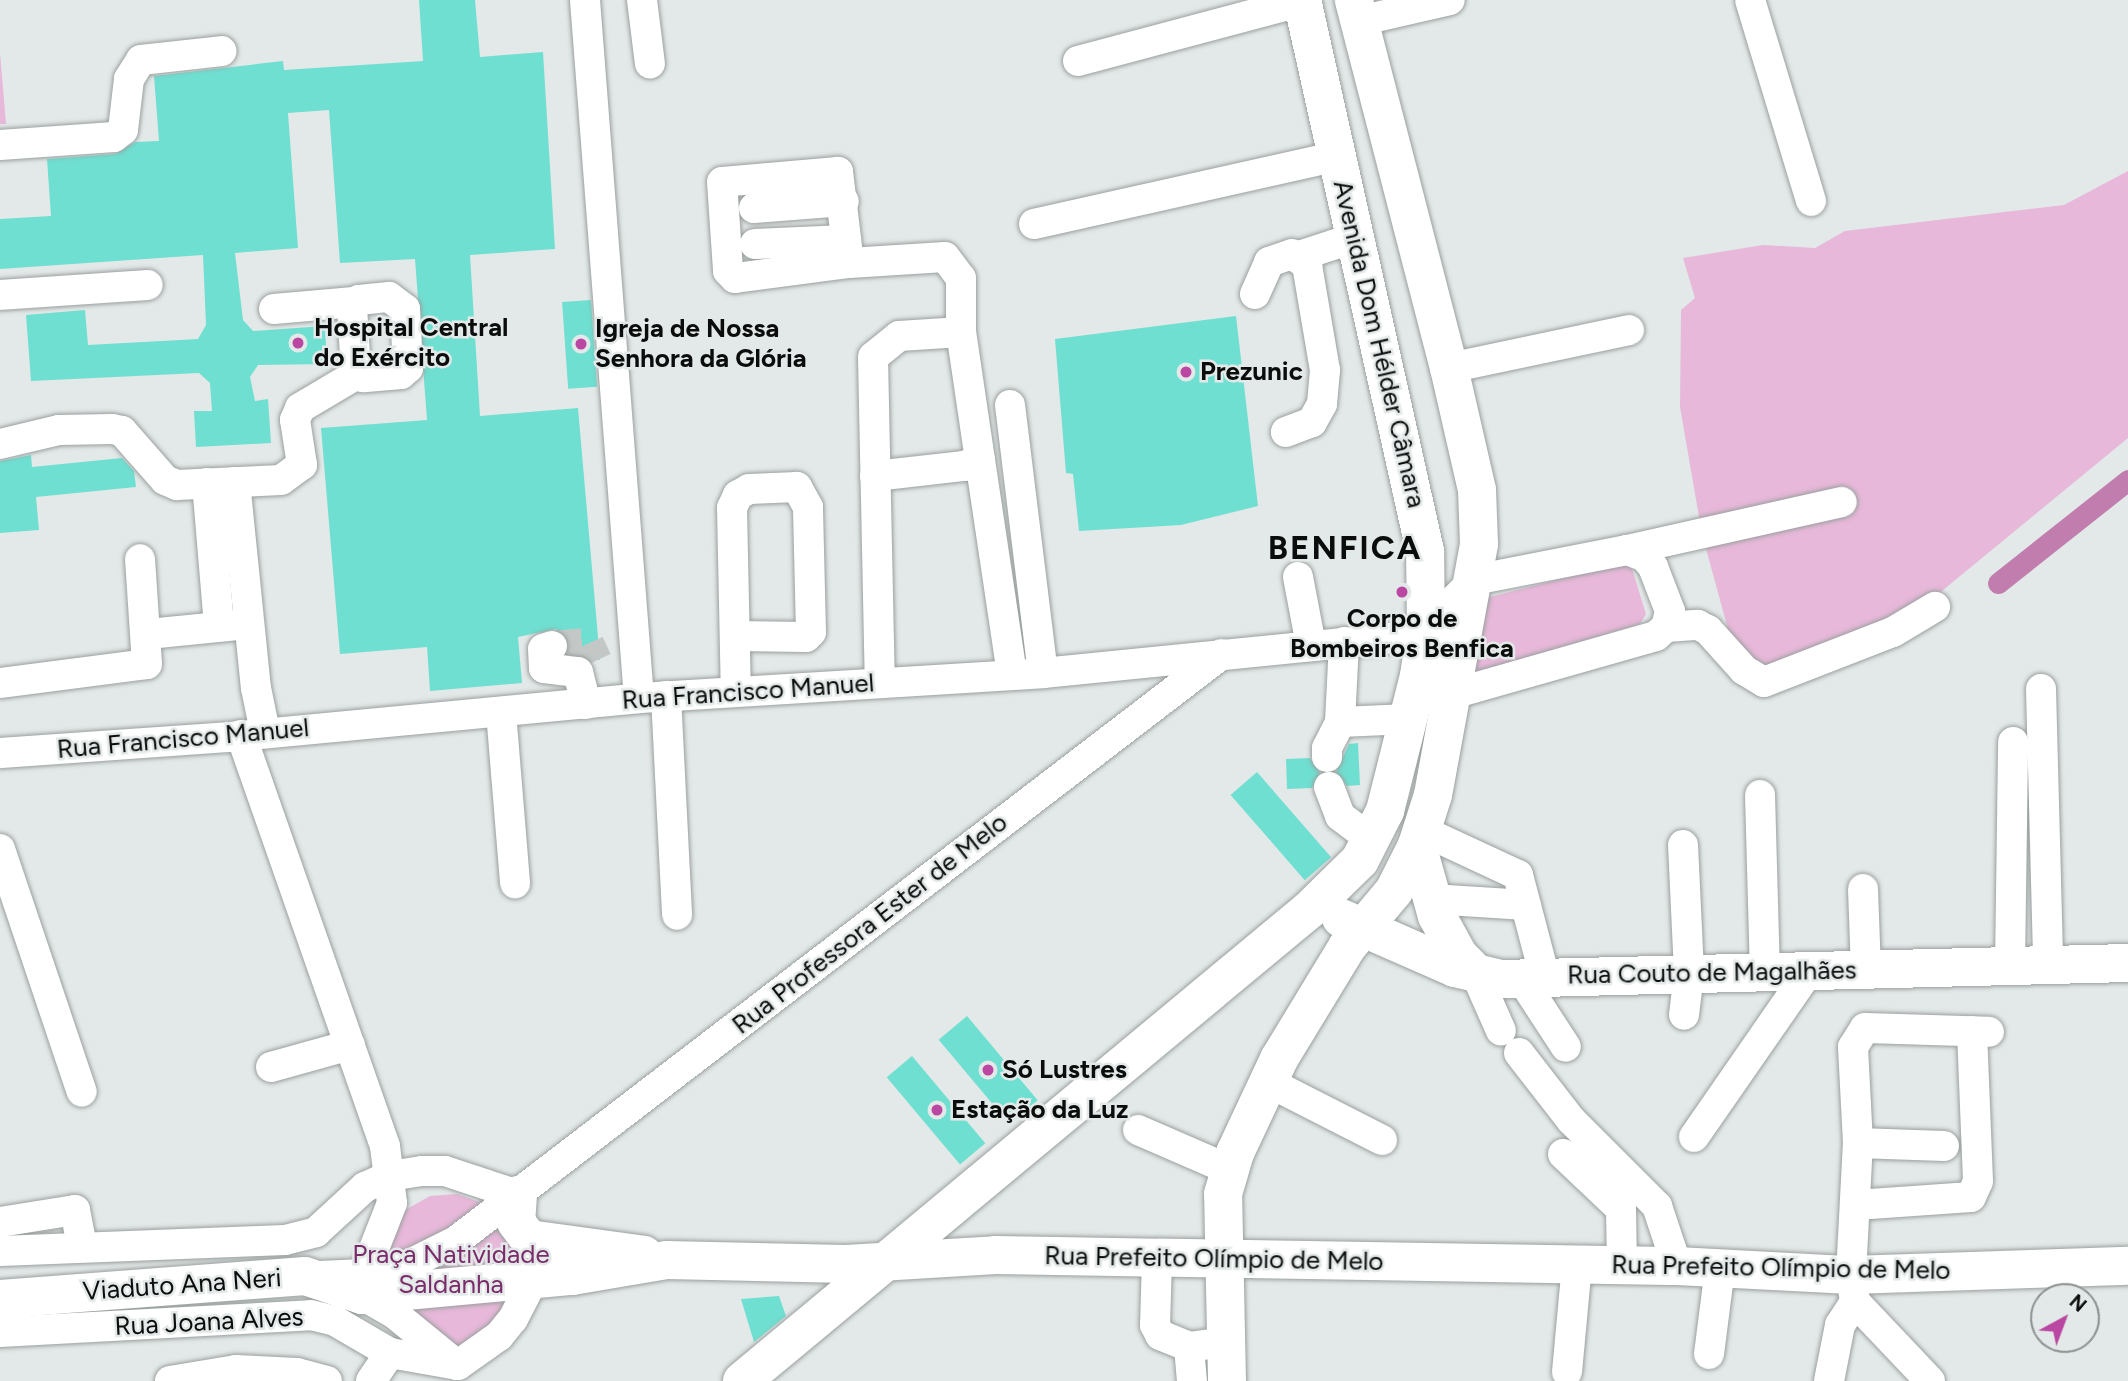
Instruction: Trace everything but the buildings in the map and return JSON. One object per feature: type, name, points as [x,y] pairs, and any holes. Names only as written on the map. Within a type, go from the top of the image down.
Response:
[{"type":"main road","name":"Avenida Dom Hélder Câmara","points":[[742,1381],[1309,909],[1360,860],[1373,840],[1396,780],[1426,628],[1425,551],[1302,1]]},
{"type":"main road","points":[[1227,1381],[1208,1345],[1223,1260],[1223,1194],[1230,1170],[1268,1083],[1332,969],[1363,925],[1394,891],[1419,838],[1433,795],[1479,544],[1477,490],[1449,368],[1356,10]]},
{"type":"main road","points":[[1419,838],[1431,898],[1454,948],[1475,972]]},
{"type":"main road","name":"Rua Couto de Magalhães","points":[[1309,909],[1363,925],[1475,972],[1533,978],[2128,964]]},
{"type":"main road","points":[[970,1192],[972,1227],[996,1255]]},
{"type":"main road","points":[[518,1195],[516,1222],[529,1239],[595,1245],[667,1260]]},
{"type":"main road","name":"Rua Prefeito Olímpio de Melo","points":[[305,1276],[369,1292],[534,1278],[667,1260],[846,1264],[996,1255],[1677,1266],[1720,1268],[1853,1288],[2128,1266]]},
{"type":"main road","name":"Viaduto Ana Neri","points":[[0,1299],[305,1276]]},
{"type":"street","points":[[585,0],[677,915]]},
{"type":"street","points":[[642,0],[650,64]]},
{"type":"street","points":[[1356,10],[1450,0]]},
{"type":"street","points":[[1750,0],[1811,201]]},
{"type":"street","points":[[1078,61],[1302,1]]},
{"type":"street","points":[[0,145],[114,137],[123,130],[130,79],[141,60],[222,51]]},
{"type":"street","points":[[1034,224],[1337,156]]},
{"type":"street","points":[[833,170],[842,175],[847,252],[730,275],[721,190],[727,178],[833,170]]},
{"type":"street","points":[[754,208],[844,201]]},
{"type":"street","points":[[1255,294],[1269,262],[1299,256],[1354,238]]},
{"type":"street","points":[[755,244],[945,257],[961,278],[961,332],[1012,675]]},
{"type":"street","points":[[1286,432],[1312,422],[1322,404],[1325,370],[1307,265],[1299,256]]},
{"type":"street","points":[[0,295],[148,285]]},
{"type":"street","points":[[0,444],[52,431],[113,429],[130,438],[165,480],[221,483],[281,480],[302,466],[295,420],[300,408],[357,374],[401,374],[410,359],[405,309],[400,301],[389,297],[274,309]]},
{"type":"street","points":[[354,302],[357,374]]},
{"type":"street","points":[[1449,368],[1629,330]]},
{"type":"street","points":[[880,683],[873,357],[899,336],[961,332]]},
{"type":"street","points":[[1010,405],[1043,673]]},
{"type":"street","points":[[875,476],[964,466],[980,460]]},
{"type":"street","points":[[221,483],[249,624],[253,734],[350,1045],[385,1146],[392,1203],[369,1292],[382,1349],[371,1381]]},
{"type":"street","points":[[219,627],[221,483]]},
{"type":"street","points":[[736,636],[806,637],[811,632],[808,507],[797,487],[749,489],[738,495],[732,508],[736,692]]},
{"type":"street","points":[[1474,580],[1627,550],[1842,502]]},
{"type":"street","points":[[1627,550],[1645,557],[1653,567],[1670,611],[1667,627]]},
{"type":"street","points":[[0,683],[136,668],[147,664],[148,634],[140,559]]},
{"type":"street","points":[[1298,577],[1311,645]]},
{"type":"street","name":"Rua Francisco Manuel","points":[[0,753],[253,734],[653,697],[1043,673],[1391,638],[1426,628],[1474,580]]},
{"type":"street","points":[[1452,694],[1644,643],[1667,627],[1698,625],[1708,630],[1744,670],[1764,682],[1893,632],[1935,607]]},
{"type":"street","points":[[148,634],[249,624]]},
{"type":"street","points":[[1327,757],[1327,748],[1340,722],[1344,642]]},
{"type":"street","points":[[552,646],[543,649],[544,668],[578,672],[595,703]]},
{"type":"street","name":"Rua Professora Ester de Melo","points":[[518,1195],[1223,653]]},
{"type":"street","points":[[595,703],[597,660]]},
{"type":"street","points":[[2041,689],[2048,965]]},
{"type":"street","points":[[501,712],[515,883]]},
{"type":"street","points":[[1340,722],[1409,719]]},
{"type":"street","points":[[2010,966],[2013,742]]},
{"type":"street","points":[[1329,787],[1340,816],[1373,840]]},
{"type":"street","points":[[1760,795],[1765,972]]},
{"type":"street","points":[[1419,838],[1518,875],[1526,905],[1533,978],[1566,1047]]},
{"type":"street","points":[[1683,845],[1689,974],[1684,1014]]},
{"type":"street","points":[[0,849],[82,1092]]},
{"type":"street","points":[[1863,890],[1866,969]]},
{"type":"street","points":[[1431,898],[1526,905]]},
{"type":"street","points":[[1694,1137],[1809,971]]},
{"type":"street","points":[[1475,972],[1510,1042],[1571,1120],[1657,1206],[1677,1266]]},
{"type":"street","points":[[1829,1381],[1840,1325],[1853,1288],[1858,1143],[1853,1047],[1865,1028],[1981,1032],[1978,1181],[1971,1198],[1856,1205]]},
{"type":"street","points":[[271,1067],[350,1045]]},
{"type":"street","points":[[1268,1083],[1382,1140]]},
{"type":"street","points":[[1138,1130],[1230,1170]]},
{"type":"street","points":[[1858,1143],[1944,1146]]},
{"type":"street","points":[[1563,1154],[1621,1209],[1622,1265]]},
{"type":"street","points":[[0,1251],[285,1240],[316,1232],[348,1198],[390,1176],[446,1171],[518,1195]]},
{"type":"street","points":[[369,1292],[410,1264],[456,1241],[518,1195]]},
{"type":"street","points":[[0,1222],[75,1210],[82,1247]]},
{"type":"street","points":[[1157,1259],[1155,1325],[1171,1342],[1208,1345],[1192,1381]]},
{"type":"street","points":[[1567,1372],[1577,1265]]},
{"type":"street","points":[[1709,1354],[1720,1268]]},
{"type":"street","points":[[369,1292],[461,1373],[513,1319],[534,1278]]},
{"type":"street","points":[[1853,1288],[1930,1381]]},
{"type":"street","name":"Rua Joana Alves","points":[[0,1332],[311,1315],[335,1321],[382,1349],[461,1373]]},
{"type":"street","points":[[170,1381],[236,1370],[297,1373],[327,1381]]},
{"type":"green space","points":[[0,53],[6,124],[0,124]]},
{"type":"green space","points":[[2128,171],[2128,438],[1909,618],[1765,668],[1747,659],[1729,633],[1702,534],[1680,407],[1681,310],[1695,298],[1683,258],[1763,245],[1815,248],[1845,231],[2064,205]]},
{"type":"green space","points":[[1624,563],[1632,569],[1646,614],[1640,624],[1472,674],[1482,639],[1482,599]]},
{"type":"green space","name":"Praça Natividade Saldanha","points":[[457,1194],[496,1208],[523,1245],[528,1273],[512,1316],[463,1346],[434,1345],[413,1336],[379,1244],[400,1213],[430,1196]]},
{"type":"waterway","points":[[1998,583],[2128,480]]},
{"type":"tunnel","points":[[552,646],[589,643],[597,660]]},
{"type":"place","name":"Hospital Central do Exército","points":[[298,343]]},
{"type":"place","name":"Igreja de Nossa Senhora da Glória","points":[[581,344]]},
{"type":"place","name":"Prezunic","points":[[1186,372]]},
{"type":"place","name":"Corpo de Bombeiros Benfica","points":[[1402,592]]},
{"type":"place","name":"Só Lustres","points":[[988,1070]]},
{"type":"place","name":"Estação da Luz","points":[[937,1110]]},
{"type":"district","name":"BENFICA","points":[[1345,548]]}]
